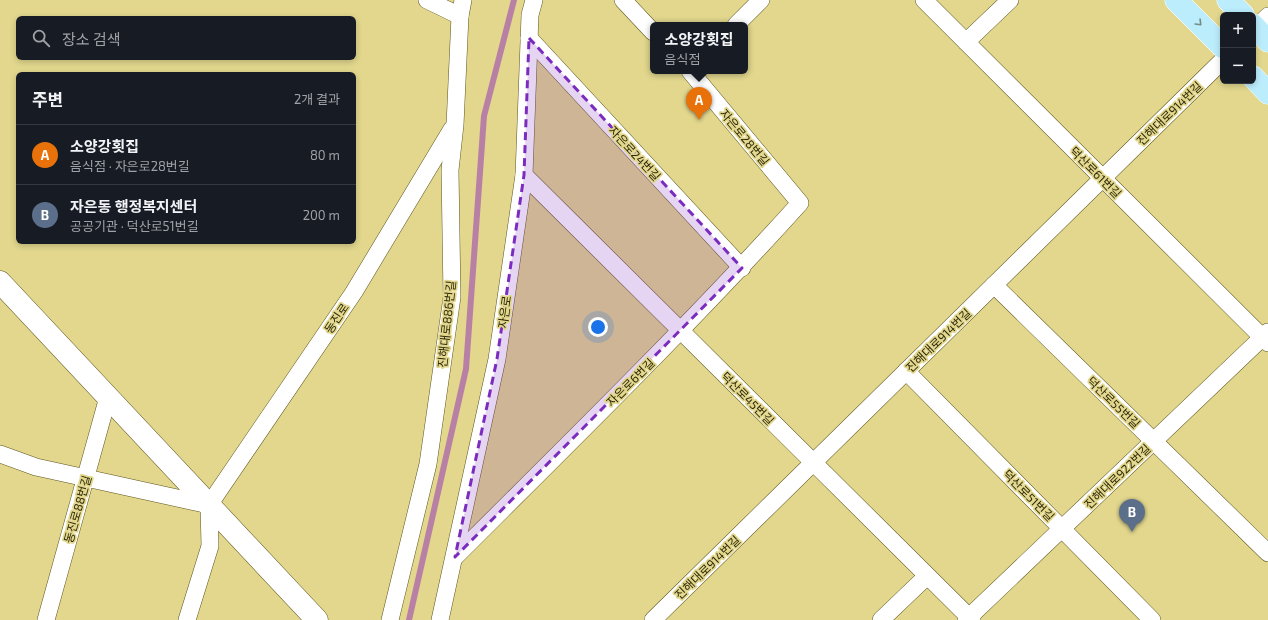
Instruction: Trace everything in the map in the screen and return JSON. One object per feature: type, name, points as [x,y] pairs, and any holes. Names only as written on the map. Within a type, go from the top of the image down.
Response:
[{"type":"main road","points":[[1176,0],[1220,44]]},
{"type":"main road","points":[[1228,0],[1257,26]]},
{"type":"main road","points":[[1256,80],[1268,93]]},
{"type":"street","points":[[427,0],[462,8]]},
{"type":"street","name":"자은로","points":[[440,620],[455,557],[497,359],[524,175],[530,15],[534,0]]},
{"type":"street","points":[[622,0],[650,29]]},
{"type":"street","points":[[739,22],[761,0]]},
{"type":"street","name":"덕산로61번길","points":[[924,0],[1266,338]]},
{"type":"street","points":[[966,42],[1010,0]]},
{"type":"street","name":"진해대로886번길","points":[[390,620],[428,464],[452,297],[450,170],[455,125],[462,8]]},
{"type":"street","name":"자은로24번길","points":[[529,38],[742,268]]},
{"type":"street","name":"진해대로914번길","points":[[653,620],[1220,63]]},
{"type":"street","name":"자은로28번길","points":[[692,74],[800,203]]},
{"type":"street","name":"동진로","points":[[209,505],[354,292],[455,125]]},
{"type":"street","name":"덕산로45번길","points":[[524,175],[969,619]]},
{"type":"street","name":"자은로6번길","points":[[455,557],[742,268],[800,203]]},
{"type":"street","points":[[0,282],[317,620]]},
{"type":"street","name":"덕산로55번길","points":[[994,285],[1268,553]]},
{"type":"street","name":"진해대로922번길","points":[[969,619],[1154,441],[1266,338]]},
{"type":"street","name":"덕산로51번길","points":[[906,371],[1152,620]]},
{"type":"street","name":"동진로88번길","points":[[46,620],[108,397]]},
{"type":"street","points":[[0,454],[36,467],[209,505]]},
{"type":"street","points":[[188,620],[210,546],[209,505]]},
{"type":"street","points":[[881,620],[927,576]]},
{"type":"highlighted area","points":[[529,38],[742,268],[455,557],[497,359],[524,175]]},
{"type":"waterway","points":[[409,620],[466,369],[484,116],[514,0]]},
{"type":"place","name":"소양강횟집","points":[[699,120]]},
{"type":"place","name":"자은동 행정복지센터","points":[[1132,532]]}]
